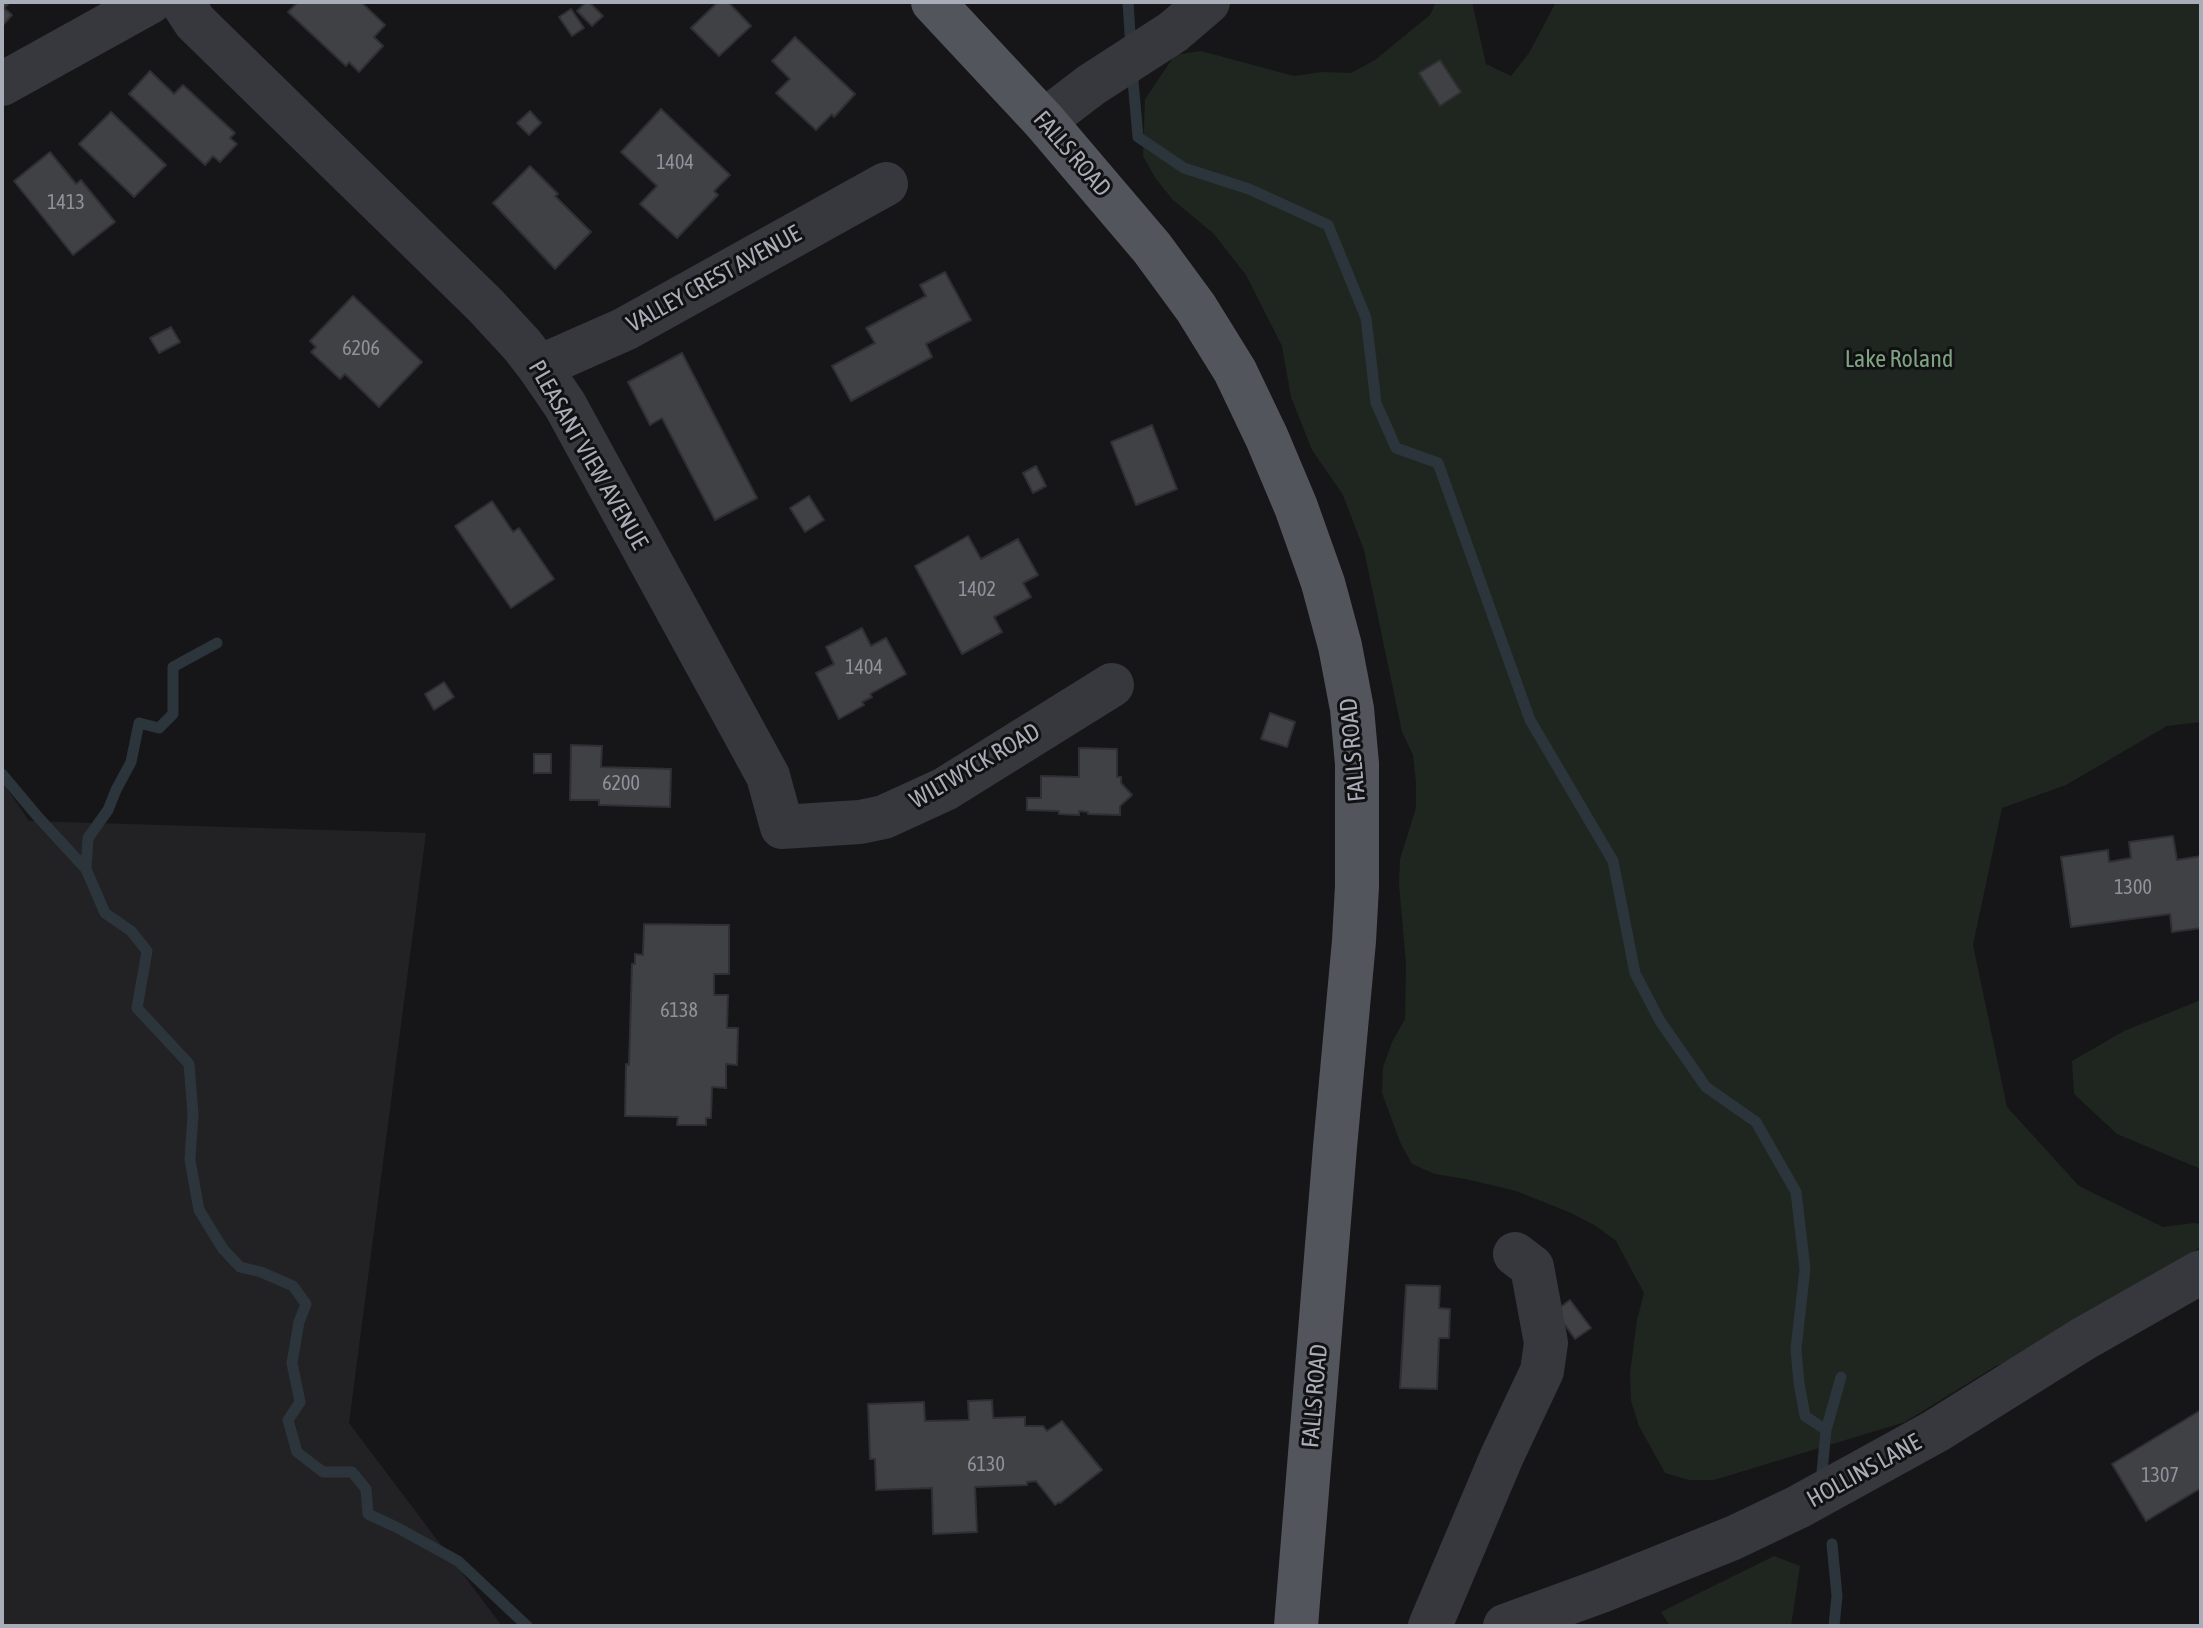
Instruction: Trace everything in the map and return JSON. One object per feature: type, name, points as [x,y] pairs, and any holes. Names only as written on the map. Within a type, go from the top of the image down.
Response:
[{"type":"main road","name":"FALLS ROAD","points":[[933,2],[1044,121],[1152,248],[1196,308],[1235,371],[1267,438],[1296,507],[1340,646],[1352,709],[1357,764],[1354,941],[1296,1626]]},
{"type":"street","points":[[2,84],[150,2]]},
{"type":"street","name":"PLEASANT VIEW AVENUE","points":[[182,2],[195,22],[485,305],[539,367],[565,405],[768,776],[782,827]]},
{"type":"street","points":[[1044,121],[1091,85],[1173,32],[1208,2]]},
{"type":"street","name":"VALLEY CREST AVENUE","points":[[539,367],[625,329],[886,184]]},
{"type":"street","name":"WILTWYCK ROAD","points":[[782,827],[860,822],[884,817],[945,789],[1112,685]]},
{"type":"street","points":[[1430,1626],[1502,1456],[1542,1371],[1546,1343],[1532,1267],[1515,1254]]},
{"type":"street","name":"HOLLINS LANE","points":[[1505,1626],[1733,1538],[1798,1507],[1936,1431],[2083,1339],[2201,1272]]},
{"type":"shaded area","points":[[2,781],[29,821],[426,833],[349,1423],[502,1626],[2,1626]]},
{"type":"green space","name":"Lake Roland","points":[[1436,2],[1472,2],[1486,64],[1511,76],[1529,53],[1556,2],[2201,2],[2201,722],[2167,726],[2066,785],[2002,808],[1973,945],[2007,1107],[2079,1186],[2163,1227],[2201,1224],[2201,1247],[1905,1422],[1714,1480],[1689,1480],[1665,1473],[1639,1426],[1631,1401],[1630,1373],[1644,1293],[1616,1241],[1571,1213],[1516,1191],[1435,1174],[1412,1164],[1400,1142],[1382,1093],[1383,1067],[1405,1019],[1406,965],[1399,884],[1400,859],[1416,808],[1416,782],[1413,755],[1402,732],[1364,550],[1343,495],[1312,450],[1291,397],[1282,346],[1246,275],[1214,234],[1173,200],[1143,156],[1145,99],[1175,55],[1201,51],[1294,76],[1322,72],[1351,73],[1375,60],[1430,15]]},
{"type":"green space","points":[[2201,1000],[2201,1169],[2117,1134],[2074,1094],[2072,1061],[2124,1031]]},
{"type":"green space","points":[[1774,1556],[1800,1566],[1791,1626],[1670,1626],[1661,1612]]},
{"type":"building","points":[[2,2],[10,2],[4,8],[12,15],[2,26]]},
{"type":"building","points":[[298,2],[361,2],[385,25],[374,37],[383,46],[359,72],[349,62],[346,66],[288,12]]},
{"type":"building","points":[[586,2],[603,16],[592,26],[577,11]]},
{"type":"building","points":[[718,2],[728,2],[751,26],[719,56],[691,28]]},
{"type":"building","points":[[571,9],[584,28],[572,36],[559,17]]},
{"type":"building","points":[[795,37],[855,94],[834,117],[832,114],[816,130],[776,93],[790,79],[772,61]]},
{"type":"building","points":[[1440,60],[1461,92],[1440,106],[1419,73]]},
{"type":"building","points":[[150,71],[174,94],[183,85],[235,133],[230,138],[237,144],[220,162],[213,156],[205,165],[129,94]]},
{"type":"building","points":[[661,109],[730,175],[714,191],[718,195],[677,238],[640,204],[657,186],[621,152]]},
{"type":"building","points":[[530,111],[541,123],[529,135],[517,123]]},
{"type":"building","points":[[111,112],[166,165],[134,197],[79,144]]},
{"type":"building","points":[[50,152],[76,184],[81,180],[115,222],[73,255],[14,181]]},
{"type":"building","points":[[530,166],[591,232],[555,269],[493,203]]},
{"type":"building","points":[[945,272],[971,320],[926,344],[932,357],[851,401],[832,366],[875,343],[866,328],[926,296],[920,285]]},
{"type":"building","points":[[353,296],[422,362],[379,407],[345,374],[340,379],[311,352],[316,347],[310,341]]},
{"type":"building","points":[[171,327],[180,342],[159,353],[150,338]]},
{"type":"building","points":[[682,353],[757,498],[715,520],[662,418],[650,425],[628,382]]},
{"type":"building","points":[[1152,425],[1177,489],[1136,505],[1111,442]]},
{"type":"building","points":[[1036,466],[1046,486],[1033,493],[1023,473]]},
{"type":"building","points":[[809,496],[824,520],[805,532],[790,508]]},
{"type":"building","points":[[492,501],[513,532],[519,528],[554,579],[511,608],[455,526]]},
{"type":"building","points":[[968,536],[981,559],[1018,539],[1038,575],[1023,583],[1031,597],[994,617],[1002,632],[962,654],[915,566]]},
{"type":"building","points":[[862,628],[871,646],[886,638],[906,674],[870,694],[872,697],[862,702],[864,705],[839,719],[816,673],[834,664],[826,647]]},
{"type":"building","points":[[444,682],[454,697],[434,710],[425,694]]},
{"type":"building","points":[[1270,713],[1295,722],[1287,747],[1261,739]]},
{"type":"building","points":[[571,745],[602,746],[601,767],[671,769],[670,807],[599,805],[599,800],[570,800]]},
{"type":"building","points":[[1079,748],[1117,749],[1117,777],[1121,777],[1121,783],[1132,795],[1120,806],[1120,815],[1027,810],[1027,798],[1041,798],[1041,776],[1079,777]]},
{"type":"building","points":[[534,754],[551,754],[551,773],[534,773]]},
{"type":"building","points":[[2173,836],[2177,860],[2201,856],[2201,928],[2172,932],[2170,914],[2071,927],[2061,857],[2108,850],[2109,862],[2131,858],[2129,842]]},
{"type":"building","points":[[644,924],[729,925],[729,974],[714,974],[714,995],[728,995],[727,1028],[738,1028],[737,1065],[726,1064],[726,1088],[712,1087],[711,1118],[706,1118],[706,1125],[677,1125],[678,1117],[625,1116],[632,964],[635,964],[635,954],[643,955]]},
{"type":"building","points":[[1406,1285],[1440,1286],[1439,1308],[1450,1309],[1449,1338],[1439,1338],[1437,1389],[1400,1388]]},
{"type":"building","points":[[1570,1300],[1591,1328],[1575,1339],[1555,1311]]},
{"type":"building","points":[[992,1400],[993,1418],[1025,1417],[1025,1426],[1043,1426],[1047,1431],[1062,1421],[1102,1470],[1055,1505],[1036,1481],[1027,1482],[1027,1485],[975,1487],[977,1532],[933,1534],[932,1488],[876,1490],[875,1459],[870,1459],[868,1404],[924,1402],[925,1421],[969,1420],[968,1401]]},
{"type":"building","points":[[2201,1410],[2201,1488],[2146,1521],[2112,1464]]},
{"type":"waterway","points":[[1128,2],[1131,49]]},
{"type":"waterway","points":[[1132,70],[1138,137],[1184,168],[1249,189],[1328,225],[1366,318],[1376,403],[1396,448],[1438,463],[1530,720],[1613,861],[1635,973],[1660,1021],[1706,1087],[1756,1122],[1796,1192],[1805,1269],[1796,1349],[1799,1383],[1805,1416],[1826,1430]]},
{"type":"waterway","points":[[86,869],[88,838],[108,810],[131,762],[139,723],[159,728],[173,714],[173,667],[217,643]]},
{"type":"waterway","points":[[2,774],[86,869],[105,913],[131,931],[147,951],[137,1008],[189,1064],[193,1114],[190,1160],[199,1210],[223,1249],[240,1267],[293,1286],[306,1304],[299,1322],[292,1363],[300,1402],[288,1420],[297,1452],[323,1472],[352,1472],[366,1489],[368,1514],[458,1561],[527,1626]]},
{"type":"waterway","points":[[1822,1472],[1826,1430],[1841,1377]]},
{"type":"waterway","points":[[1832,1544],[1837,1596],[1834,1626]]}]
